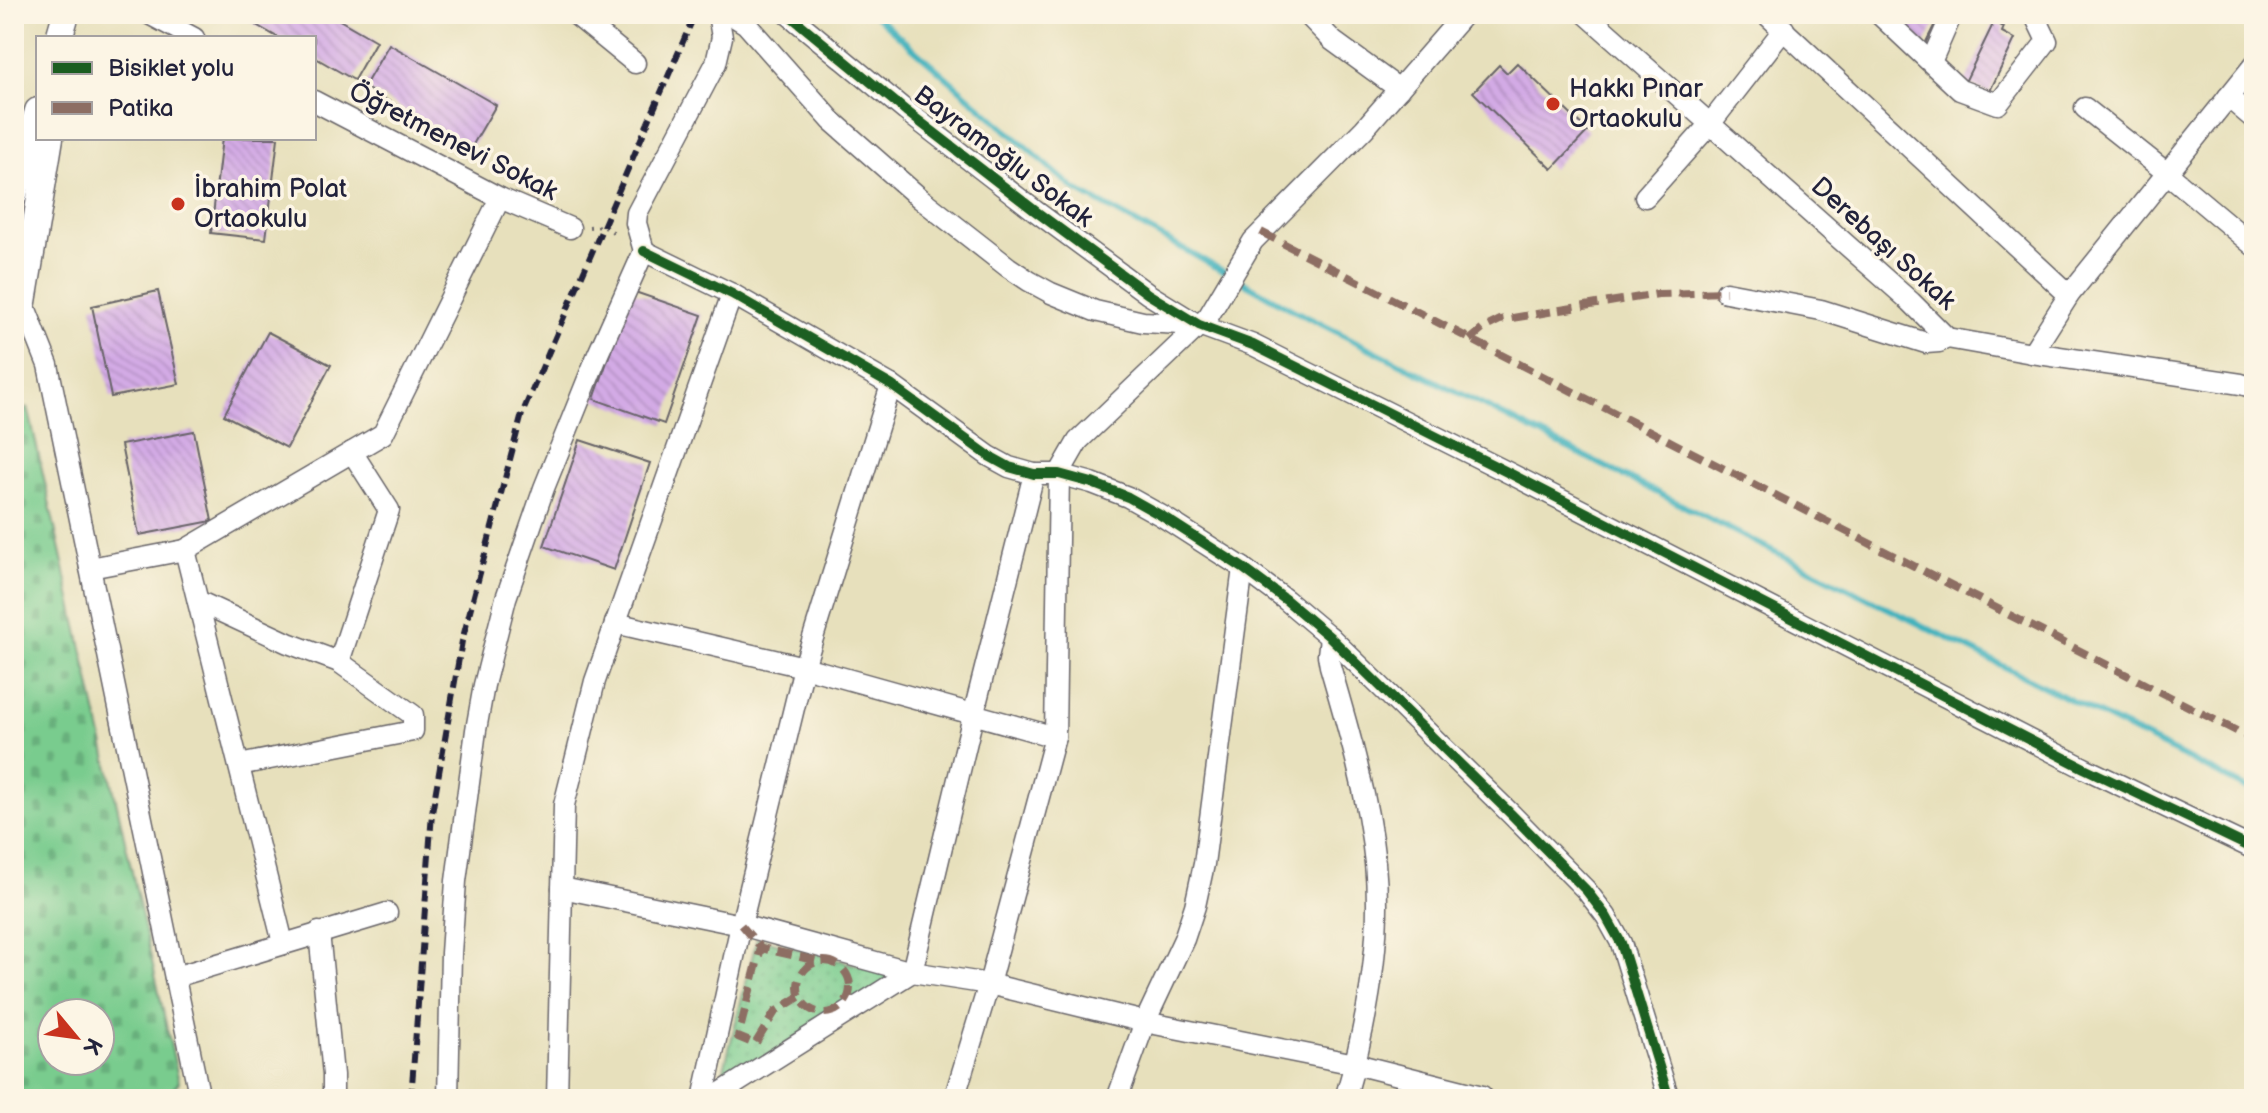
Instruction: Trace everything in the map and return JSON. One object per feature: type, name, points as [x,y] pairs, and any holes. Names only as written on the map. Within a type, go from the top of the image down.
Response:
[{"type":"main road","points":[[60,36],[68,14]]},
{"type":"main road","points":[[67,36],[68,14]]},
{"type":"main road","points":[[14,194],[36,118]]},
{"type":"main road","points":[[17,306],[50,140]]},
{"type":"street","points":[[575,14],[635,63]]},
{"type":"street","points":[[448,1099],[456,881],[476,730],[490,656],[506,598],[544,488],[592,367],[644,251],[636,223],[637,213],[716,63],[722,37],[718,14],[733,16],[746,24],[832,121],[921,199],[1008,267],[1051,293],[1095,311],[1143,322],[1204,321],[1541,489],[2084,768],[2254,849]]},
{"type":"street","name":"Bayramoğlu Sokak","points":[[788,14],[1034,210],[1148,294],[1204,321]]},
{"type":"street","points":[[1307,14],[1333,41],[1399,89]]},
{"type":"street","points":[[954,1099],[989,984],[1055,737],[1059,474],[1078,441],[1204,321],[1253,241],[1364,129],[1464,14]]},
{"type":"street","name":"Derebaşı Sokak","points":[[1586,14],[1911,302],[1947,338],[2254,388]]},
{"type":"street","points":[[1766,14],[2069,295]]},
{"type":"street","points":[[1879,14],[1960,90],[1998,104],[2047,41],[2034,14]]},
{"type":"street","points":[[1931,62],[1952,14]]},
{"type":"street","points":[[152,15],[190,36]]},
{"type":"street","points":[[1645,197],[1710,124],[1784,29]]},
{"type":"street","points":[[2032,353],[2069,295],[2254,65]]},
{"type":"street","points":[[2228,97],[2254,119]]},
{"type":"street","name":"Öğretmenevi Sokak","points":[[316,102],[500,198],[570,228]]},
{"type":"street","points":[[2085,108],[2254,246]]},
{"type":"street","points":[[90,568],[185,550],[383,434],[500,198]]},
{"type":"street","points":[[644,251],[732,294],[891,385],[1009,467],[1034,474],[1059,474],[1128,497],[1243,568],[1286,600],[1330,637],[1522,825],[1586,890],[1606,916],[1621,943],[1669,1099]]},
{"type":"street","points":[[1726,292],[1821,310],[1926,343],[1947,338]]},
{"type":"street","points":[[557,1099],[564,805],[595,681],[732,294]]},
{"type":"street","points":[[17,306],[48,365],[200,1099]]},
{"type":"street","points":[[703,1099],[741,925],[804,667],[891,385]]},
{"type":"street","points":[[339,662],[389,510],[352,452]]},
{"type":"street","points":[[711,1099],[912,972],[1034,474]]},
{"type":"street","points":[[185,550],[283,943]]},
{"type":"street","points":[[1117,1099],[1145,1022],[1184,939],[1195,906],[1204,864],[1243,568]]},
{"type":"street","points":[[198,601],[288,643],[339,662],[413,715],[413,731],[239,765]]},
{"type":"street","points":[[615,623],[804,667],[1055,737]]},
{"type":"street","points":[[1330,637],[1330,666],[1368,812],[1377,914],[1375,956],[1355,1064],[1345,1099]]},
{"type":"street","points":[[562,888],[741,925],[912,972],[989,984],[1145,1022],[1355,1064],[1482,1096],[1482,1099]]},
{"type":"street","points":[[175,977],[387,913]]},
{"type":"street","points":[[319,932],[333,1099]]},
{"type":"path","points":[[570,228],[603,226],[644,251]]},
{"type":"green space","points":[[28,407],[179,1082],[164,1099],[14,1099],[14,414]]},
{"type":"green space","points":[[757,938],[886,973],[888,982],[729,1080],[722,1077]]},
{"type":"building","points":[[247,14],[329,14],[376,41],[354,80],[316,58],[316,36],[276,36],[244,18]]},
{"type":"building","points":[[1911,14],[1940,14],[1925,44],[1902,32]]},
{"type":"building","points":[[1994,22],[2004,27],[2002,32],[2015,39],[1989,93],[1965,82]]},
{"type":"building","points":[[389,44],[496,105],[471,148],[364,87]]},
{"type":"building","points":[[1517,63],[1588,131],[1552,169],[1473,92],[1499,65],[1507,73]]},
{"type":"building","points":[[222,140],[278,140],[266,239],[211,233]]},
{"type":"building","points":[[158,291],[179,384],[111,397],[92,306]]},
{"type":"building","points":[[632,291],[702,315],[664,424],[594,399]]},
{"type":"building","points":[[268,332],[331,365],[287,448],[224,415]]},
{"type":"building","points":[[194,431],[212,521],[139,535],[121,445]]},
{"type":"building","points":[[580,440],[650,463],[614,570],[544,546]]},
{"type":"waterway","points":[[874,14],[1073,188],[1295,311],[2254,792]]},
{"type":"railway","points":[[411,1099],[432,813],[462,641],[522,414],[695,14]]},
{"type":"marked path","points":[[1261,232],[2254,740]]},
{"type":"marked path","points":[[1470,340],[1500,320],[1658,294],[1726,292]]},
{"type":"marked path","points":[[741,925],[761,948]]},
{"type":"marked path","points":[[799,997],[775,1012],[755,1044],[738,1037],[761,948],[817,961]]},
{"type":"marked path","points":[[824,961],[843,968],[850,987],[843,1006],[824,1013],[805,1006],[798,987],[805,968],[824,961]]},
{"type":"cycle path","points":[[788,14],[1034,210],[1148,294],[1199,325],[1253,345],[2084,768],[2254,849]]},
{"type":"cycle path","points":[[644,251],[732,294],[891,385],[1009,467],[1034,474],[1059,474],[1128,497],[1243,568],[1286,600],[1330,637],[1511,814],[1586,890],[1606,916],[1621,943],[1669,1099]]},
{"type":"place","name":"Hakkı Pınar Ortaokulu","points":[[1553,104]]},
{"type":"place","name":"İbrahim Polat Ortaokulu","points":[[178,204]]}]
